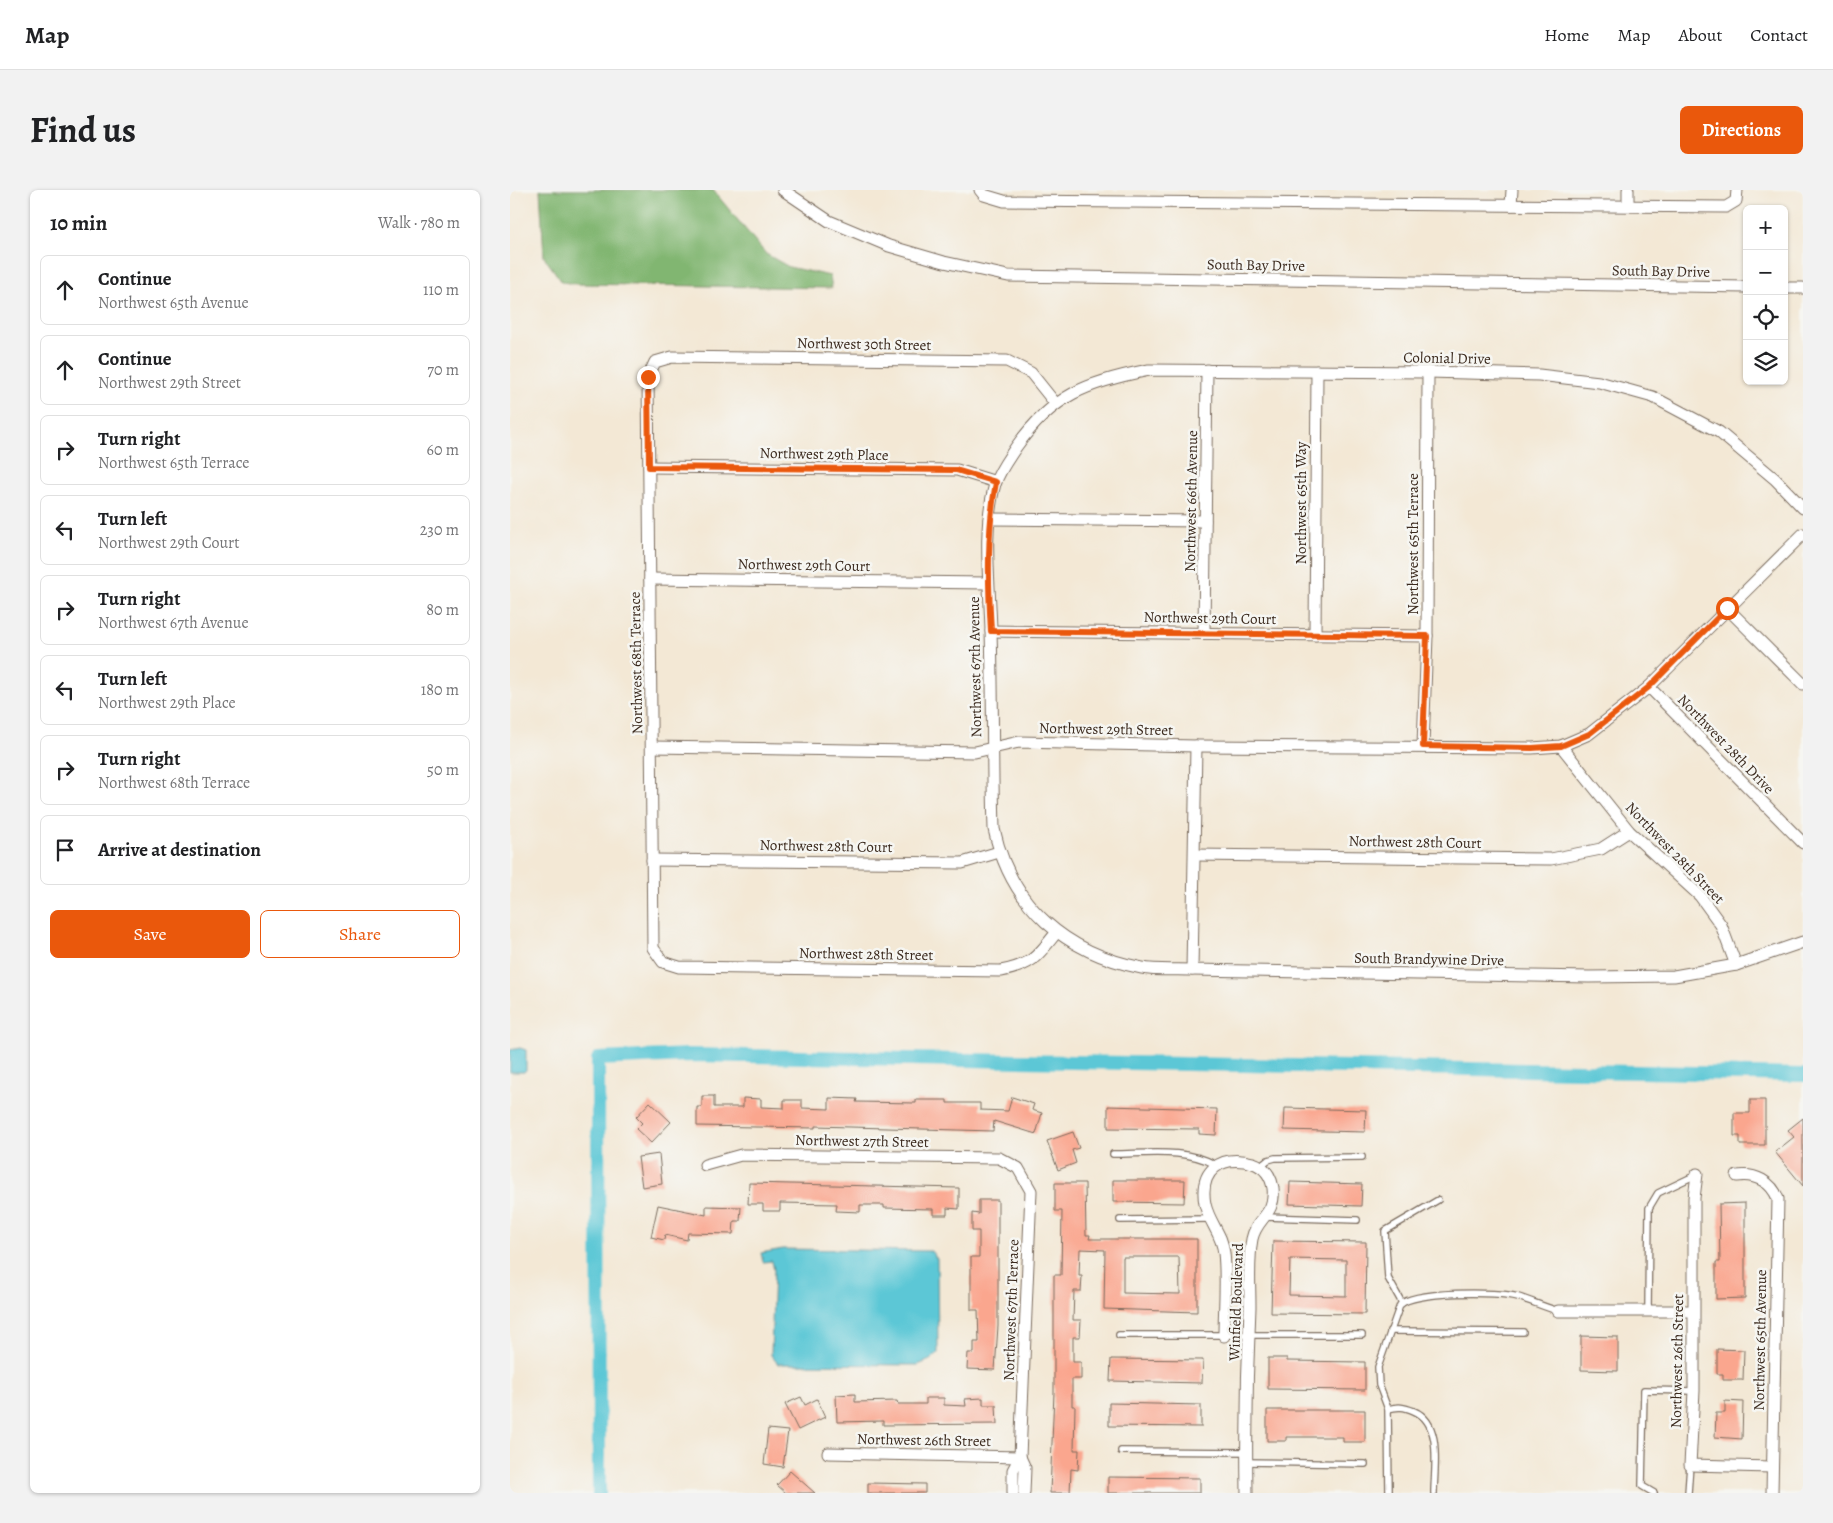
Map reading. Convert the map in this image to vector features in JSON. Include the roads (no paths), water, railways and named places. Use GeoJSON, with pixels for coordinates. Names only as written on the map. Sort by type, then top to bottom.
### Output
{"type":"FeatureCollection","features":[{"type":"Feature","properties":{"kind":"street","name":"South Bay Drive"},"geometry":{"type":"LineString","coordinates":[[783,190],[829,221],[889,246],[944,262],[1008,276],[1743,287]]}},
{"type":"Feature","properties":{"kind":"street"},"geometry":{"type":"LineString","coordinates":[[1512,190],[1512,205]]}},
{"type":"Feature","properties":{"kind":"street"},"geometry":{"type":"LineString","coordinates":[[1628,190],[1628,205]]}},
{"type":"Feature","properties":{"kind":"street"},"geometry":{"type":"LineString","coordinates":[[982,193],[1004,201],[1726,207],[1736,196]]}},
{"type":"Feature","properties":{"kind":"street"},"geometry":{"type":"LineString","coordinates":[[1788,288],[1803,288]]}},
{"type":"Feature","properties":{"kind":"street","name":"Northwest 30th Street"},"geometry":{"type":"LineString","coordinates":[[655,362],[672,357],[1007,361],[1032,373],[1055,402]]}},
{"type":"Feature","properties":{"kind":"street","name":"Northwest 68th Terrace"},"geometry":{"type":"LineString","coordinates":[[655,362],[648,377],[653,948],[663,962]]}},
{"type":"Feature","properties":{"kind":"street","name":"Colonial Drive"},"geometry":{"type":"LineString","coordinates":[[1055,402],[1106,378],[1149,370],[1428,372],[1539,375],[1599,382],[1654,397],[1719,432],[1775,479],[1803,508]]}},
{"type":"Feature","properties":{"kind":"street","name":"Northwest 66th Avenue"},"geometry":{"type":"LineString","coordinates":[[1204,633],[1207,370]]}},
{"type":"Feature","properties":{"kind":"street","name":"Northwest 65th Way"},"geometry":{"type":"LineString","coordinates":[[1315,635],[1317,371]]}},
{"type":"Feature","properties":{"kind":"street","name":"Northwest 65th Terrace"},"geometry":{"type":"LineString","coordinates":[[1423,746],[1427,636],[1428,372]]}},
{"type":"Feature","properties":{"kind":"street","name":"Northwest 67th Avenue"},"geometry":{"type":"LineString","coordinates":[[1055,402],[1027,431],[1010,456],[996,482],[989,519],[988,582],[991,631],[991,748],[994,829],[999,852],[1014,882],[1034,912],[1056,933]]}},
{"type":"Feature","properties":{"kind":"street","name":"Northwest 29th Place"},"geometry":{"type":"LineString","coordinates":[[649,467],[956,470],[996,482]]}},
{"type":"Feature","properties":{"kind":"street"},"geometry":{"type":"LineString","coordinates":[[989,519],[1205,521]]}},
{"type":"Feature","properties":{"kind":"street"},"geometry":{"type":"LineString","coordinates":[[1561,746],[1589,734],[1649,687],[1803,534]]}},
{"type":"Feature","properties":{"kind":"street","name":"Northwest 29th Court"},"geometry":{"type":"LineString","coordinates":[[650,578],[988,582]]}},
{"type":"Feature","properties":{"kind":"street"},"geometry":{"type":"LineString","coordinates":[[1727,608],[1803,684]]}},
{"type":"Feature","properties":{"kind":"street","name":"Northwest 29th Court"},"geometry":{"type":"LineString","coordinates":[[991,631],[1427,636]]}},
{"type":"Feature","properties":{"kind":"street","name":"Northwest 28th Drive"},"geometry":{"type":"LineString","coordinates":[[1649,687],[1803,844]]}},
{"type":"Feature","properties":{"kind":"street","name":"Northwest 29th Street"},"geometry":{"type":"LineString","coordinates":[[652,747],[975,752],[1019,742],[1196,746],[1532,748],[1561,746]]}},
{"type":"Feature","properties":{"kind":"street"},"geometry":{"type":"LineString","coordinates":[[1192,970],[1196,746]]}},
{"type":"Feature","properties":{"kind":"street","name":"Northwest 28th Street"},"geometry":{"type":"LineString","coordinates":[[1561,746],[1629,831],[1700,896],[1721,925],[1736,965]]}},
{"type":"Feature","properties":{"kind":"street","name":"Northwest 28th Court"},"geometry":{"type":"LineString","coordinates":[[1195,855],[1550,859],[1601,850],[1629,831]]}},
{"type":"Feature","properties":{"kind":"street","name":"Northwest 28th Court"},"geometry":{"type":"LineString","coordinates":[[652,860],[962,863],[999,852]]}},
{"type":"Feature","properties":{"kind":"street","name":"Northwest 28th Street"},"geometry":{"type":"LineString","coordinates":[[663,962],[679,967],[1001,971],[1021,967],[1038,956],[1056,933]]}},
{"type":"Feature","properties":{"kind":"street","name":"South Brandywine Drive"},"geometry":{"type":"LineString","coordinates":[[1056,933],[1099,956],[1144,968],[1598,977],[1674,976],[1736,965],[1802,945]]}},
{"type":"Feature","properties":{"kind":"street","name":"Northwest 27th Street"},"geometry":{"type":"LineString","coordinates":[[705,1165],[741,1155],[999,1158],[1018,1168]]}},
{"type":"Feature","properties":{"kind":"street"},"geometry":{"type":"LineString","coordinates":[[1216,1165],[1229,1161],[1241,1161],[1261,1166]]}},
{"type":"Feature","properties":{"kind":"street","name":"Winfield Boulevard"},"geometry":{"type":"LineString","coordinates":[[1216,1165],[1207,1177],[1204,1190],[1210,1219],[1221,1236],[1224,1253],[1224,1336]]}},
{"type":"Feature","properties":{"kind":"street","name":"Winfield Boulevard"},"geometry":{"type":"LineString","coordinates":[[1247,1493],[1248,1336],[1252,1238],[1266,1217],[1273,1202],[1273,1186],[1268,1174],[1261,1166]]}},
{"type":"Feature","properties":{"kind":"street","name":"Northwest 67th Terrace"},"geometry":{"type":"LineString","coordinates":[[1013,1493],[1014,1470],[1020,1457],[1031,1190],[1018,1168]]}},
{"type":"Feature","properties":{"kind":"street","name":"Northwest 26th Street"},"geometry":{"type":"LineString","coordinates":[[1690,1465],[1694,1391],[1694,1198],[1697,1174]]}},
{"type":"Feature","properties":{"kind":"street","name":"Northwest 65th Avenue"},"geometry":{"type":"LineString","coordinates":[[1737,1176],[1743,1175],[1764,1180],[1774,1188],[1778,1199],[1772,1493]]}},
{"type":"Feature","properties":{"kind":"street"},"geometry":{"type":"LineString","coordinates":[[1558,1311],[1693,1311]]}},
{"type":"Feature","properties":{"kind":"street","name":"Northwest 26th Street"},"geometry":{"type":"LineString","coordinates":[[828,1453],[1020,1457]]}},
{"type":"Feature","properties":{"kind":"street","name":"Northwest 67th Terrace"},"geometry":{"type":"LineString","coordinates":[[1020,1457],[1025,1468],[1024,1493]]}},
{"type":"Feature","properties":{"kind":"street"},"geometry":{"type":"LineString","coordinates":[[1690,1465],[1772,1467]]}},
{"type":"Feature","properties":{"kind":"lane"},"geometry":{"type":"LineString","coordinates":[[1114,1154],[1190,1155],[1203,1158],[1216,1165]]}},
{"type":"Feature","properties":{"kind":"lane"},"geometry":{"type":"LineString","coordinates":[[1261,1166],[1268,1160],[1275,1158],[1362,1156]]}},
{"type":"Feature","properties":{"kind":"lane"},"geometry":{"type":"LineString","coordinates":[[1648,1311],[1649,1208],[1652,1200],[1658,1193],[1697,1174]]}},
{"type":"Feature","properties":{"kind":"lane"},"geometry":{"type":"LineString","coordinates":[[1402,1302],[1388,1278],[1385,1231],[1438,1200]]}},
{"type":"Feature","properties":{"kind":"lane"},"geometry":{"type":"LineString","coordinates":[[1266,1217],[1357,1220]]}},
{"type":"Feature","properties":{"kind":"lane"},"geometry":{"type":"LineString","coordinates":[[1120,1220],[1210,1219]]}},
{"type":"Feature","properties":{"kind":"lane"},"geometry":{"type":"LineString","coordinates":[[1402,1302],[1428,1295],[1496,1294],[1517,1297],[1537,1306],[1558,1311]]}},
{"type":"Feature","properties":{"kind":"lane"},"geometry":{"type":"LineString","coordinates":[[1390,1493],[1388,1409],[1377,1376],[1378,1367],[1402,1302]]}},
{"type":"Feature","properties":{"kind":"lane"},"geometry":{"type":"LineString","coordinates":[[1390,1332],[1523,1332]]}},
{"type":"Feature","properties":{"kind":"lane"},"geometry":{"type":"LineString","coordinates":[[1119,1335],[1362,1335]]}},
{"type":"Feature","properties":{"kind":"lane"},"geometry":{"type":"LineString","coordinates":[[1654,1493],[1642,1486],[1644,1390],[1694,1391]]}},
{"type":"Feature","properties":{"kind":"lane"},"geometry":{"type":"LineString","coordinates":[[1388,1409],[1400,1405],[1418,1412],[1430,1424],[1434,1438],[1434,1493]]}},
{"type":"Feature","properties":{"kind":"lane"},"geometry":{"type":"LineString","coordinates":[[1121,1451],[1365,1464]]}},
{"type":"Feature","properties":{"kind":"lane"},"geometry":{"type":"LineString","coordinates":[[1688,1493],[1690,1465]]}},
{"type":"Feature","properties":{"kind":"water"},"geometry":{"type":"Polygon","coordinates":[[[520,1048],[526,1050],[526,1070],[524,1072],[510,1072],[510,1050],[520,1048]]]}},
{"type":"Feature","properties":{"kind":"water"},"geometry":{"type":"Polygon","coordinates":[[[783,1249],[931,1251],[937,1259],[938,1353],[930,1360],[918,1365],[778,1364],[771,1355],[774,1270],[772,1261],[763,1262],[761,1253],[783,1249]]]}},
{"type":"Feature","properties":{"kind":"waterway"},"geometry":{"type":"LineString","coordinates":[[599,1493],[598,1059],[688,1055],[1803,1075]]}}]}
